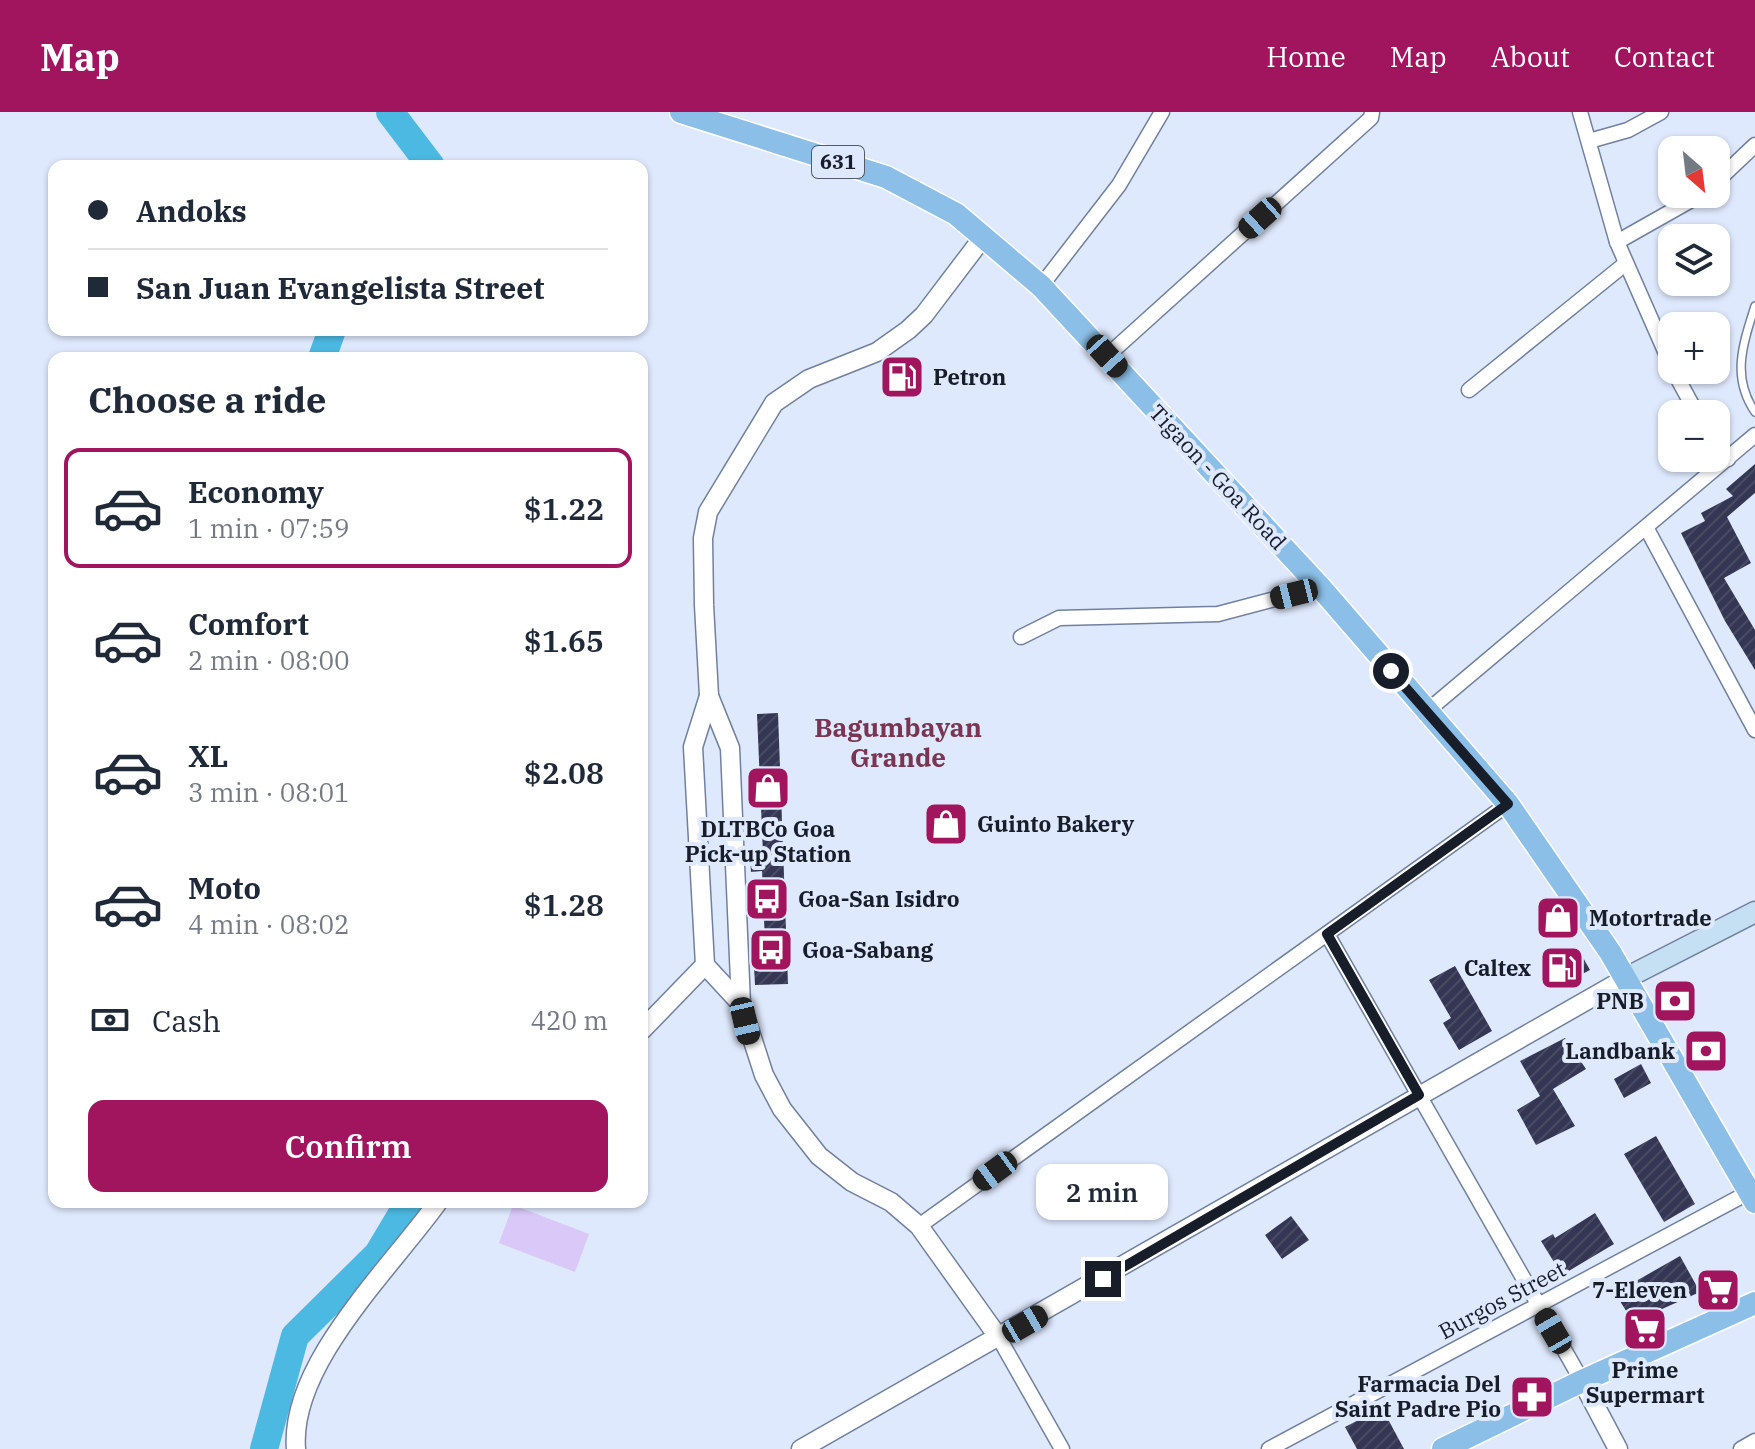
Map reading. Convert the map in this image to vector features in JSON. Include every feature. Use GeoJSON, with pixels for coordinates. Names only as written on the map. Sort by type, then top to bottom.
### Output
{"type":"FeatureCollection","features":[{"type":"Feature","properties":{"kind":"main road","name":"Tigaon - Goa Road"},"geometry":{"type":"LineString","coordinates":[[681,112],[886,177],[943,206],[984,236],[1041,286],[1320,587],[1508,804],[1626,978],[1753,1194]]}},
{"type":"Feature","properties":{"kind":"main road"},"geometry":{"type":"LineString","coordinates":[[1626,978],[1755,912]]}},
{"type":"Feature","properties":{"kind":"main road"},"geometry":{"type":"LineString","coordinates":[[1443,1449],[1582,1381],[1755,1303]]}},
{"type":"Feature","properties":{"kind":"street"},"geometry":{"type":"LineString","coordinates":[[1041,286],[1119,185],[1162,112]]}},
{"type":"Feature","properties":{"kind":"street"},"geometry":{"type":"LineString","coordinates":[[1107,356],[1371,118],[1372,112]]}},
{"type":"Feature","properties":{"kind":"street"},"geometry":{"type":"LineString","coordinates":[[1580,112],[1617,242],[1658,336]]}},
{"type":"Feature","properties":{"kind":"street"},"geometry":{"type":"LineString","coordinates":[[1589,141],[1628,130],[1661,112]]}},
{"type":"Feature","properties":{"kind":"street"},"geometry":{"type":"LineString","coordinates":[[1730,169],[1755,145]]}},
{"type":"Feature","properties":{"kind":"street"},"geometry":{"type":"LineString","coordinates":[[1617,242],[1677,208]]}},
{"type":"Feature","properties":{"kind":"street"},"geometry":{"type":"LineString","coordinates":[[741,1004],[705,965],[693,747],[709,696],[703,538],[708,512],[765,415],[786,392],[877,352],[908,330],[924,315],[984,236]]}},
{"type":"Feature","properties":{"kind":"street"},"geometry":{"type":"LineString","coordinates":[[1469,390],[1625,264]]}},
{"type":"Feature","properties":{"kind":"street"},"geometry":{"type":"LineString","coordinates":[[1730,457],[1755,435]]}},
{"type":"Feature","properties":{"kind":"street"},"geometry":{"type":"LineString","coordinates":[[1426,712],[1713,472]]}},
{"type":"Feature","properties":{"kind":"street"},"geometry":{"type":"LineString","coordinates":[[1647,529],[1755,730]]}},
{"type":"Feature","properties":{"kind":"street"},"geometry":{"type":"LineString","coordinates":[[1021,637],[1059,618],[1218,614],[1320,587]]}},
{"type":"Feature","properties":{"kind":"street"},"geometry":{"type":"LineString","coordinates":[[709,696],[730,748],[741,1004],[764,1075],[803,1138],[834,1170],[891,1202],[919,1226],[999,1338],[1062,1449]]}},
{"type":"Feature","properties":{"kind":"street"},"geometry":{"type":"LineString","coordinates":[[919,1226],[1508,804]]}},
{"type":"Feature","properties":{"kind":"street"},"geometry":{"type":"LineString","coordinates":[[1327,934],[1618,1449]]}},
{"type":"Feature","properties":{"kind":"street"},"geometry":{"type":"LineString","coordinates":[[648,1024],[705,965]]}},
{"type":"Feature","properties":{"kind":"street"},"geometry":{"type":"LineString","coordinates":[[801,1449],[1626,978]]}},
{"type":"Feature","properties":{"kind":"street","name":"Burgos Street"},"geometry":{"type":"LineString","coordinates":[[1269,1449],[1753,1194]]}},
{"type":"Feature","properties":{"kind":"street"},"geometry":{"type":"LineString","coordinates":[[296,1449],[296,1418],[301,1397],[316,1365],[434,1208]]}},
{"type":"Feature","properties":{"kind":"street"},"geometry":{"type":"LineString","coordinates":[[1741,1449],[1755,1441]]}},
{"type":"Feature","properties":{"kind":"lane"},"geometry":{"type":"LineString","coordinates":[[1755,306],[1741,349],[1740,384],[1755,412]]}},
{"type":"Feature","properties":{"kind":"shaded area"},"geometry":{"type":"Polygon","coordinates":[[[512,1208],[521,1208],[589,1234],[575,1272],[499,1243],[512,1208]]]}},
{"type":"Feature","properties":{"kind":"building"},"geometry":{"type":"Polygon","coordinates":[[[1755,464],[1755,493],[1727,517],[1751,563],[1724,578],[1755,630],[1755,670],[1725,621],[1681,533],[1705,521],[1701,513],[1733,496],[1726,489],[1755,464]]]}},
{"type":"Feature","properties":{"kind":"building"},"geometry":{"type":"Polygon","coordinates":[[[778,713],[788,984],[755,985],[754,966],[766,966],[762,871],[751,872],[750,855],[763,854],[757,714],[778,713]]]}},
{"type":"Feature","properties":{"kind":"building"},"geometry":{"type":"Polygon","coordinates":[[[1581,954],[1590,970],[1563,984],[1555,969],[1581,954]]]}},
{"type":"Feature","properties":{"kind":"building"},"geometry":{"type":"Polygon","coordinates":[[[1455,966],[1492,1031],[1459,1050],[1443,1023],[1451,1018],[1429,980],[1455,966]]]}},
{"type":"Feature","properties":{"kind":"building"},"geometry":{"type":"Polygon","coordinates":[[[1565,1038],[1586,1069],[1553,1089],[1575,1126],[1536,1145],[1517,1110],[1540,1096],[1520,1061],[1565,1038]]]}},
{"type":"Feature","properties":{"kind":"building"},"geometry":{"type":"Polygon","coordinates":[[[1641,1064],[1651,1083],[1624,1098],[1614,1079],[1641,1064]]]}},
{"type":"Feature","properties":{"kind":"building"},"geometry":{"type":"Polygon","coordinates":[[[1656,1136],[1695,1204],[1664,1222],[1624,1154],[1656,1136]]]}},
{"type":"Feature","properties":{"kind":"building"},"geometry":{"type":"Polygon","coordinates":[[[1595,1213],[1614,1244],[1562,1275],[1541,1241],[1553,1234],[1555,1238],[1595,1213]]]}},
{"type":"Feature","properties":{"kind":"building"},"geometry":{"type":"Polygon","coordinates":[[[1291,1216],[1309,1240],[1282,1259],[1265,1235],[1291,1216]]]}},
{"type":"Feature","properties":{"kind":"building"},"geometry":{"type":"Polygon","coordinates":[[[1680,1256],[1700,1292],[1633,1322],[1615,1293],[1680,1256]]]}},
{"type":"Feature","properties":{"kind":"building"},"geometry":{"type":"Polygon","coordinates":[[[1382,1408],[1404,1449],[1357,1449],[1345,1427],[1382,1408]]]}},
{"type":"Feature","properties":{"kind":"waterway"},"geometry":{"type":"LineString","coordinates":[[390,112],[426,160]]}},
{"type":"Feature","properties":{"kind":"waterway"},"geometry":{"type":"LineString","coordinates":[[324,352],[330,336]]}},
{"type":"Feature","properties":{"kind":"waterway"},"geometry":{"type":"LineString","coordinates":[[264,1449],[295,1336],[378,1254],[405,1208]]}},
{"type":"Feature","properties":{"kind":"place","name":"Petron"},"geometry":{"type":"Point","coordinates":[902,377]}},
{"type":"Feature","properties":{"kind":"place","name":"DLTBCo Goa Pick-up Station"},"geometry":{"type":"Point","coordinates":[768,788]}},
{"type":"Feature","properties":{"kind":"place","name":"Guinto Bakery"},"geometry":{"type":"Point","coordinates":[946,824]}},
{"type":"Feature","properties":{"kind":"place","name":"Goa-San Isidro"},"geometry":{"type":"Point","coordinates":[767,899]}},
{"type":"Feature","properties":{"kind":"place","name":"Motortrade"},"geometry":{"type":"Point","coordinates":[1558,918]}},
{"type":"Feature","properties":{"kind":"place","name":"Goa-Sabang"},"geometry":{"type":"Point","coordinates":[771,950]}},
{"type":"Feature","properties":{"kind":"place","name":"Caltex"},"geometry":{"type":"Point","coordinates":[1562,968]}},
{"type":"Feature","properties":{"kind":"place","name":"PNB"},"geometry":{"type":"Point","coordinates":[1675,1001]}},
{"type":"Feature","properties":{"kind":"place","name":"Landbank"},"geometry":{"type":"Point","coordinates":[1706,1051]}},
{"type":"Feature","properties":{"kind":"place","name":"7-Eleven"},"geometry":{"type":"Point","coordinates":[1718,1290]}},
{"type":"Feature","properties":{"kind":"place","name":"Prime Supermart"},"geometry":{"type":"Point","coordinates":[1645,1329]}},
{"type":"Feature","properties":{"kind":"place","name":"Farmacia Del Saint Padre Pio"},"geometry":{"type":"Point","coordinates":[1532,1397]}},
{"type":"Feature","properties":{"kind":"district","name":"Bagumbayan Grande"},"geometry":{"type":"Point","coordinates":[898,743]}},
{"type":"Feature","properties":{"kind":"route"},"geometry":{"type":"LineString","coordinates":[[1103,1279],[1419,1095],[1327,934],[1508,804],[1391,671]]}}]}
